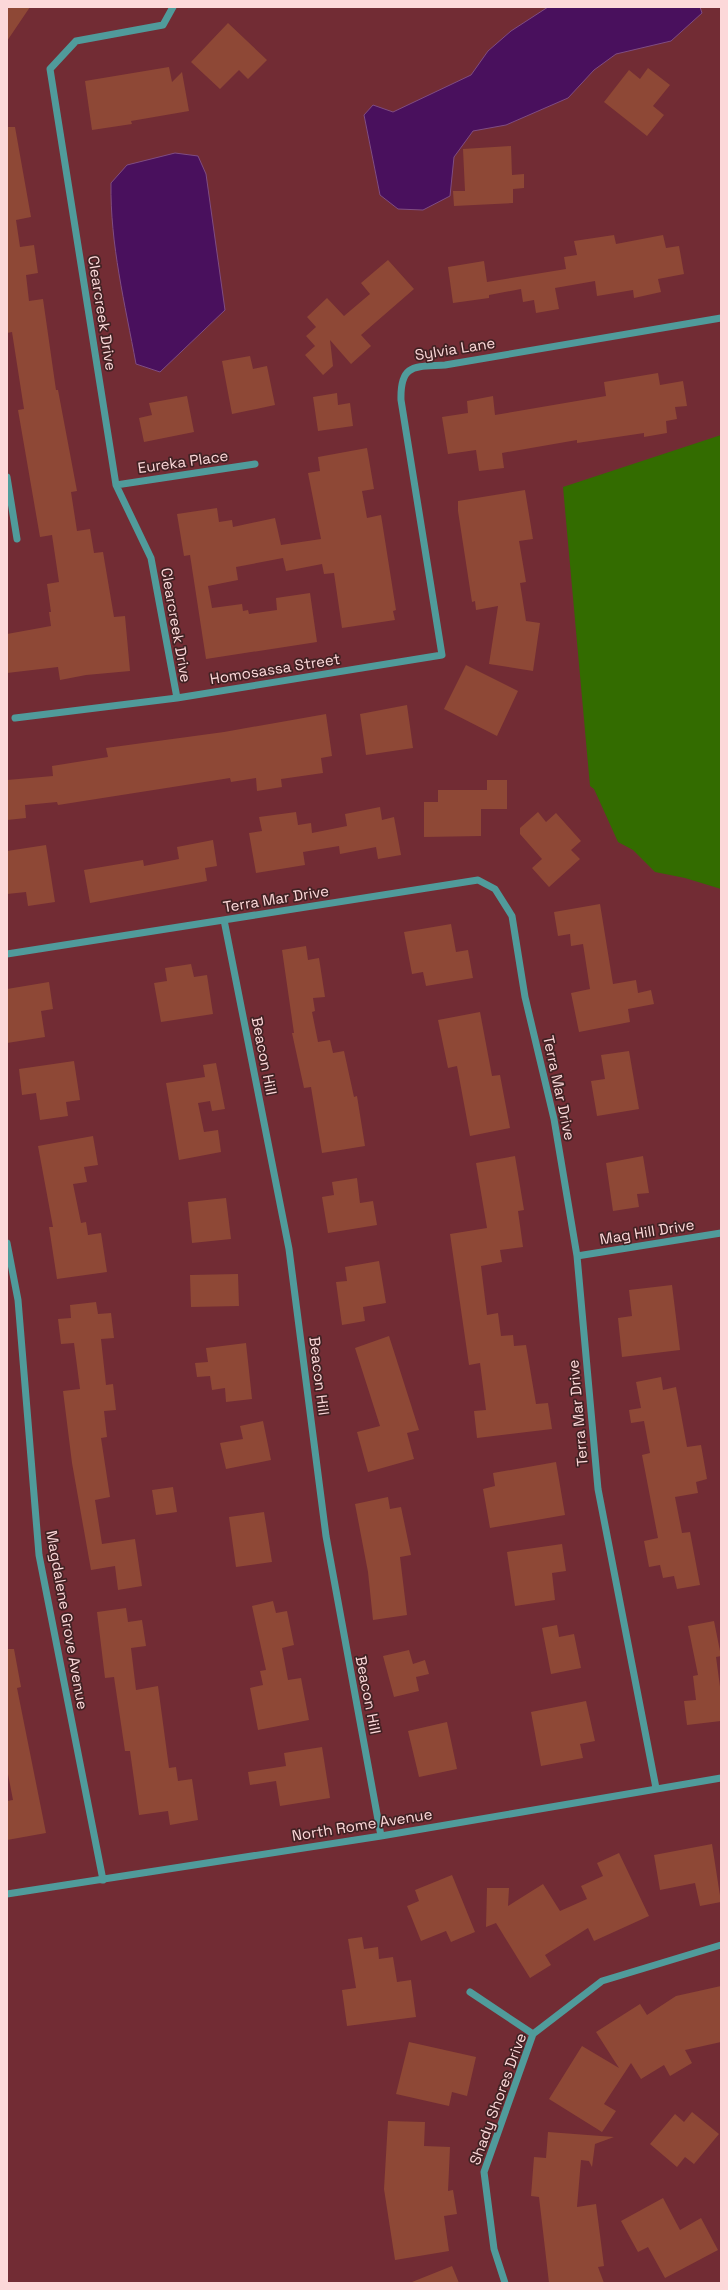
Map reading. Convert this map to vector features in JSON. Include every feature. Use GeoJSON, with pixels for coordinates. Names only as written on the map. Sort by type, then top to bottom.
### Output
{"type":"FeatureCollection","features":[{"type":"Feature","properties":{"kind":"street","name":"Clearcreek Drive"},"geometry":{"type":"LineString","coordinates":[[173,7],[163,25],[76,41],[50,69],[116,485],[151,558],[177,698]]}},
{"type":"Feature","properties":{"kind":"street","name":"Sylvia Lane"},"geometry":{"type":"LineString","coordinates":[[442,655],[401,400],[401,383],[403,375],[416,366],[445,365],[721,318]]}},
{"type":"Feature","properties":{"kind":"street","name":"Eureka Place"},"geometry":{"type":"LineString","coordinates":[[116,485],[255,464]]}},
{"type":"Feature","properties":{"kind":"street"},"geometry":{"type":"LineString","coordinates":[[7,477],[18,539]]}},
{"type":"Feature","properties":{"kind":"street","name":"Homosassa Street"},"geometry":{"type":"LineString","coordinates":[[16,718],[177,698],[442,655]]}},
{"type":"Feature","properties":{"kind":"street","name":"Terra Mar Drive"},"geometry":{"type":"LineString","coordinates":[[7,954],[478,880],[495,888],[512,916],[525,997],[554,1119],[577,1256],[598,1489],[656,1788]]}},
{"type":"Feature","properties":{"kind":"street","name":"Beacon Hill"},"geometry":{"type":"LineString","coordinates":[[224,920],[290,1249],[326,1536],[381,1836]]}},
{"type":"Feature","properties":{"kind":"street","name":"Mag Hill Drive"},"geometry":{"type":"LineString","coordinates":[[577,1256],[721,1233]]}},
{"type":"Feature","properties":{"kind":"street","name":"Magdalene Grove Avenue"},"geometry":{"type":"LineString","coordinates":[[7,1244],[18,1300],[39,1556],[103,1880]]}},
{"type":"Feature","properties":{"kind":"street","name":"North Rome Avenue"},"geometry":{"type":"LineString","coordinates":[[7,1894],[381,1836],[721,1778]]}},
{"type":"Feature","properties":{"kind":"street","name":"Shady Shores Drive"},"geometry":{"type":"LineString","coordinates":[[505,2283],[494,2250],[484,2172],[533,2034],[602,1981],[721,1945]]}},
{"type":"Feature","properties":{"kind":"street"},"geometry":{"type":"LineString","coordinates":[[470,1992],[533,2034]]}},
{"type":"Feature","properties":{"kind":"green space"},"geometry":{"type":"Polygon","coordinates":[[[721,435],[721,889],[685,878],[655,872],[633,850],[618,842],[594,789],[590,786],[563,487],[721,435]]]}},
{"type":"Feature","properties":{"kind":"shaded area"},"geometry":{"type":"Polygon","coordinates":[[[548,7],[700,7],[702,13],[671,41],[616,54],[594,70],[568,98],[506,125],[473,131],[454,157],[450,196],[423,210],[398,209],[380,195],[364,115],[373,105],[393,112],[471,75],[488,51],[511,31],[548,7]]]}},
{"type":"Feature","properties":{"kind":"shaded area"},"geometry":{"type":"Polygon","coordinates":[[[175,153],[198,156],[206,174],[225,310],[160,372],[136,364],[116,251],[111,206],[111,183],[127,165],[175,153]]]}},
{"type":"Feature","properties":{"kind":"building"},"geometry":{"type":"Polygon","coordinates":[[[7,7],[30,7],[7,41],[7,7]]]}},
{"type":"Feature","properties":{"kind":"building"},"geometry":{"type":"Polygon","coordinates":[[[228,23],[267,60],[248,79],[239,70],[220,89],[191,62],[228,23]]]}},
{"type":"Feature","properties":{"kind":"building"},"geometry":{"type":"Polygon","coordinates":[[[169,67],[172,82],[182,72],[189,111],[131,121],[132,124],[92,130],[85,81],[169,67]]]}},
{"type":"Feature","properties":{"kind":"building"},"geometry":{"type":"Polygon","coordinates":[[[648,68],[670,85],[653,106],[664,115],[647,136],[604,102],[629,70],[640,79],[648,68]]]}},
{"type":"Feature","properties":{"kind":"building"},"geometry":{"type":"Polygon","coordinates":[[[7,127],[15,127],[31,217],[16,220],[20,247],[34,245],[38,273],[26,275],[29,301],[43,299],[56,390],[58,390],[77,491],[71,492],[77,531],[90,529],[94,553],[103,552],[114,617],[125,616],[130,671],[86,675],[60,680],[58,667],[7,673],[7,634],[51,626],[49,612],[51,612],[47,584],[59,582],[52,535],[40,537],[18,410],[24,409],[12,332],[7,333],[7,127]]]}},
{"type":"Feature","properties":{"kind":"building"},"geometry":{"type":"Polygon","coordinates":[[[511,146],[512,175],[524,174],[524,188],[513,189],[513,203],[454,206],[453,191],[465,191],[463,149],[511,146]]]}},
{"type":"Feature","properties":{"kind":"building"},"geometry":{"type":"Polygon","coordinates":[[[614,235],[616,244],[663,235],[666,248],[679,246],[684,274],[658,279],[661,292],[634,298],[633,290],[597,296],[595,281],[555,288],[559,309],[536,313],[534,300],[523,302],[521,289],[489,295],[489,298],[453,303],[448,267],[484,261],[487,282],[566,269],[564,257],[577,255],[574,241],[614,235]]]}},
{"type":"Feature","properties":{"kind":"building"},"geometry":{"type":"Polygon","coordinates":[[[388,260],[414,289],[361,335],[371,346],[351,364],[330,340],[333,366],[323,375],[305,355],[315,346],[306,336],[316,327],[307,317],[327,298],[344,316],[370,294],[361,283],[388,260]]]}},
{"type":"Feature","properties":{"kind":"building"},"geometry":{"type":"Polygon","coordinates":[[[250,356],[253,369],[267,366],[275,405],[232,414],[222,361],[250,356]]]}},
{"type":"Feature","properties":{"kind":"building"},"geometry":{"type":"Polygon","coordinates":[[[658,373],[660,385],[683,381],[687,406],[675,407],[677,419],[666,421],[667,433],[644,437],[644,433],[577,443],[577,440],[502,453],[504,468],[479,471],[476,450],[448,454],[442,417],[468,413],[467,401],[493,396],[495,415],[606,396],[604,382],[658,373]]]}},
{"type":"Feature","properties":{"kind":"building"},"geometry":{"type":"Polygon","coordinates":[[[337,393],[338,405],[350,403],[353,426],[318,431],[313,397],[337,393]]]}},
{"type":"Feature","properties":{"kind":"building"},"geometry":{"type":"Polygon","coordinates":[[[187,396],[194,432],[144,442],[139,418],[152,415],[149,403],[187,396]]]}},
{"type":"Feature","properties":{"kind":"building"},"geometry":{"type":"Polygon","coordinates":[[[367,448],[374,489],[362,491],[367,518],[381,515],[396,610],[393,611],[395,620],[342,628],[334,573],[324,574],[322,564],[286,571],[283,558],[236,567],[238,580],[208,586],[212,608],[242,604],[243,611],[248,610],[249,614],[277,610],[276,598],[310,593],[317,642],[206,659],[190,555],[184,556],[177,514],[217,508],[219,522],[232,520],[233,527],[275,518],[281,545],[321,539],[308,473],[320,471],[318,457],[367,448]]]}},
{"type":"Feature","properties":{"kind":"building"},"geometry":{"type":"Polygon","coordinates":[[[525,490],[533,539],[519,541],[526,582],[520,583],[526,621],[540,623],[533,671],[489,664],[498,606],[476,610],[475,601],[472,602],[458,511],[458,501],[525,490]]]}},
{"type":"Feature","properties":{"kind":"building"},"geometry":{"type":"Polygon","coordinates":[[[466,665],[518,691],[497,736],[444,709],[466,665]]]}},
{"type":"Feature","properties":{"kind":"building"},"geometry":{"type":"Polygon","coordinates":[[[407,705],[413,748],[366,755],[360,714],[407,705]]]}},
{"type":"Feature","properties":{"kind":"building"},"geometry":{"type":"Polygon","coordinates":[[[326,714],[332,756],[321,758],[323,773],[281,779],[282,787],[257,791],[256,778],[231,782],[230,778],[58,805],[57,802],[25,805],[26,818],[7,820],[7,780],[53,776],[52,766],[108,757],[106,748],[224,732],[326,714]]]}},
{"type":"Feature","properties":{"kind":"building"},"geometry":{"type":"Polygon","coordinates":[[[487,780],[507,780],[507,809],[481,809],[481,836],[424,837],[424,802],[438,802],[438,790],[487,790],[487,780]]]}},
{"type":"Feature","properties":{"kind":"building"},"geometry":{"type":"Polygon","coordinates":[[[380,807],[382,820],[394,817],[401,855],[378,859],[376,847],[340,854],[339,846],[303,852],[305,865],[256,873],[249,833],[262,831],[259,817],[296,812],[298,825],[311,823],[312,833],[347,826],[345,814],[380,807]]]}},
{"type":"Feature","properties":{"kind":"building"},"geometry":{"type":"Polygon","coordinates":[[[538,812],[546,822],[556,813],[581,841],[571,850],[580,859],[549,887],[532,868],[542,859],[520,834],[520,828],[538,812]]]}},
{"type":"Feature","properties":{"kind":"building"},"geometry":{"type":"Polygon","coordinates":[[[213,840],[217,866],[205,868],[207,881],[90,903],[84,870],[143,860],[144,866],[179,859],[177,847],[213,840]]]}},
{"type":"Feature","properties":{"kind":"building"},"geometry":{"type":"Polygon","coordinates":[[[46,845],[55,902],[28,906],[26,892],[7,894],[7,851],[46,845]]]}},
{"type":"Feature","properties":{"kind":"building"},"geometry":{"type":"Polygon","coordinates":[[[600,904],[613,984],[636,980],[638,993],[651,990],[654,1004],[628,1009],[630,1022],[579,1032],[571,993],[590,989],[583,944],[571,946],[570,934],[558,936],[554,912],[600,904]]]}},
{"type":"Feature","properties":{"kind":"building"},"geometry":{"type":"Polygon","coordinates":[[[451,924],[456,952],[468,950],[473,978],[426,986],[423,972],[412,974],[404,932],[451,924]]]}},
{"type":"Feature","properties":{"kind":"building"},"geometry":{"type":"Polygon","coordinates":[[[306,946],[308,960],[319,958],[325,997],[313,998],[315,1011],[312,1012],[318,1042],[330,1040],[333,1053],[344,1051],[354,1097],[357,1096],[365,1146],[322,1153],[311,1087],[304,1088],[292,1033],[294,1033],[282,950],[306,946]]]}},
{"type":"Feature","properties":{"kind":"building"},"geometry":{"type":"Polygon","coordinates":[[[191,964],[194,977],[207,975],[213,1014],[161,1022],[154,983],[167,981],[165,968],[191,964]]]}},
{"type":"Feature","properties":{"kind":"building"},"geometry":{"type":"Polygon","coordinates":[[[49,982],[53,1009],[41,1011],[45,1037],[7,1043],[7,989],[49,982]]]}},
{"type":"Feature","properties":{"kind":"building"},"geometry":{"type":"Polygon","coordinates":[[[480,1012],[492,1076],[500,1075],[510,1128],[470,1136],[457,1066],[448,1068],[438,1020],[480,1012]]]}},
{"type":"Feature","properties":{"kind":"building"},"geometry":{"type":"Polygon","coordinates":[[[629,1051],[639,1109],[597,1116],[591,1081],[605,1079],[601,1055],[629,1051]]]}},
{"type":"Feature","properties":{"kind":"building"},"geometry":{"type":"Polygon","coordinates":[[[74,1061],[80,1100],[66,1102],[68,1116],[40,1120],[36,1093],[22,1095],[19,1069],[74,1061]]]}},
{"type":"Feature","properties":{"kind":"building"},"geometry":{"type":"Polygon","coordinates":[[[216,1063],[225,1109],[212,1111],[210,1101],[198,1103],[204,1132],[218,1130],[221,1152],[179,1160],[166,1083],[205,1077],[203,1065],[216,1063]]]}},
{"type":"Feature","properties":{"kind":"building"},"geometry":{"type":"Polygon","coordinates":[[[93,1136],[98,1165],[84,1167],[87,1182],[73,1184],[81,1223],[86,1222],[88,1235],[101,1233],[107,1272],[57,1279],[49,1227],[53,1227],[38,1146],[93,1136]]]}},
{"type":"Feature","properties":{"kind":"building"},"geometry":{"type":"Polygon","coordinates":[[[515,1156],[524,1210],[518,1211],[523,1247],[500,1250],[502,1262],[481,1266],[487,1315],[498,1313],[501,1336],[513,1335],[514,1346],[526,1345],[536,1404],[548,1403],[552,1429],[477,1438],[474,1411],[486,1410],[480,1363],[469,1365],[450,1234],[487,1228],[476,1163],[515,1156]]]}},
{"type":"Feature","properties":{"kind":"building"},"geometry":{"type":"Polygon","coordinates":[[[643,1156],[649,1193],[637,1194],[639,1207],[613,1211],[606,1163],[643,1156]]]}},
{"type":"Feature","properties":{"kind":"building"},"geometry":{"type":"Polygon","coordinates":[[[357,1178],[360,1203],[373,1201],[377,1225],[328,1233],[322,1197],[334,1195],[332,1182],[357,1178]]]}},
{"type":"Feature","properties":{"kind":"building"},"geometry":{"type":"Polygon","coordinates":[[[226,1198],[231,1239],[192,1243],[188,1202],[226,1198]]]}},
{"type":"Feature","properties":{"kind":"building"},"geometry":{"type":"Polygon","coordinates":[[[379,1261],[386,1303],[363,1307],[365,1321],[342,1325],[336,1282],[347,1281],[345,1267],[379,1261]]]}},
{"type":"Feature","properties":{"kind":"building"},"geometry":{"type":"Polygon","coordinates":[[[238,1274],[239,1306],[191,1307],[190,1275],[238,1274]]]}},
{"type":"Feature","properties":{"kind":"building"},"geometry":{"type":"Polygon","coordinates":[[[672,1285],[680,1350],[622,1357],[618,1318],[632,1316],[629,1290],[672,1285]]]}},
{"type":"Feature","properties":{"kind":"building"},"geometry":{"type":"Polygon","coordinates":[[[96,1302],[98,1314],[111,1313],[114,1338],[101,1339],[106,1385],[113,1384],[116,1410],[104,1411],[107,1437],[101,1438],[110,1497],[95,1500],[102,1544],[135,1539],[142,1586],[118,1590],[115,1566],[91,1570],[72,1463],[63,1391],[80,1389],[74,1343],[61,1344],[58,1319],[71,1318],[70,1305],[96,1302]]]}},
{"type":"Feature","properties":{"kind":"building"},"geometry":{"type":"Polygon","coordinates":[[[389,1336],[419,1430],[407,1433],[414,1459],[368,1472],[357,1432],[380,1426],[355,1348],[389,1336]]]}},
{"type":"Feature","properties":{"kind":"building"},"geometry":{"type":"Polygon","coordinates":[[[246,1343],[252,1399],[226,1402],[225,1388],[212,1390],[210,1376],[197,1377],[195,1363],[208,1362],[206,1348],[246,1343]]]}},
{"type":"Feature","properties":{"kind":"building"},"geometry":{"type":"Polygon","coordinates":[[[661,1377],[663,1390],[676,1387],[687,1447],[701,1445],[707,1479],[696,1482],[698,1493],[675,1497],[682,1533],[690,1532],[700,1585],[677,1589],[674,1576],[663,1578],[660,1565],[649,1567],[644,1541],[658,1538],[642,1455],[650,1453],[644,1421],[631,1423],[629,1410],[641,1408],[636,1382],[661,1377]]]}},
{"type":"Feature","properties":{"kind":"building"},"geometry":{"type":"Polygon","coordinates":[[[263,1421],[271,1460],[226,1469],[220,1443],[243,1439],[240,1426],[263,1421]]]}},
{"type":"Feature","properties":{"kind":"building"},"geometry":{"type":"Polygon","coordinates":[[[556,1462],[565,1515],[490,1528],[483,1489],[495,1486],[493,1473],[556,1462]]]}},
{"type":"Feature","properties":{"kind":"building"},"geometry":{"type":"Polygon","coordinates":[[[173,1487],[177,1512],[156,1515],[152,1490],[173,1487]]]}},
{"type":"Feature","properties":{"kind":"building"},"geometry":{"type":"Polygon","coordinates":[[[388,1497],[390,1509],[401,1507],[411,1555],[400,1557],[407,1615],[373,1620],[368,1572],[355,1504],[388,1497]]]}},
{"type":"Feature","properties":{"kind":"building"},"geometry":{"type":"Polygon","coordinates":[[[264,1512],[272,1562],[236,1567],[229,1517],[264,1512]]]}},
{"type":"Feature","properties":{"kind":"building"},"geometry":{"type":"Polygon","coordinates":[[[562,1544],[566,1571],[552,1573],[555,1600],[515,1606],[507,1552],[562,1544]]]}},
{"type":"Feature","properties":{"kind":"building"},"geometry":{"type":"Polygon","coordinates":[[[273,1601],[276,1613],[287,1611],[294,1645],[282,1648],[288,1680],[301,1678],[309,1720],[258,1730],[250,1688],[263,1685],[260,1671],[266,1670],[252,1606],[273,1601]]]}},
{"type":"Feature","properties":{"kind":"building"},"geometry":{"type":"Polygon","coordinates":[[[126,1608],[128,1622],[142,1620],[146,1646],[131,1648],[136,1690],[158,1686],[169,1768],[176,1767],[178,1781],[192,1779],[198,1820],[170,1825],[168,1811],[139,1815],[130,1751],[125,1751],[114,1677],[105,1678],[97,1612],[126,1608]]]}},
{"type":"Feature","properties":{"kind":"building"},"geometry":{"type":"Polygon","coordinates":[[[714,1621],[721,1656],[716,1657],[721,1694],[721,1721],[687,1725],[684,1701],[696,1700],[693,1676],[698,1675],[688,1626],[714,1621]]]}},
{"type":"Feature","properties":{"kind":"building"},"geometry":{"type":"Polygon","coordinates":[[[557,1625],[559,1637],[574,1634],[581,1668],[551,1674],[542,1628],[557,1625]]]}},
{"type":"Feature","properties":{"kind":"building"},"geometry":{"type":"Polygon","coordinates":[[[7,1649],[14,1649],[21,1687],[17,1688],[46,1833],[7,1840],[7,1801],[13,1800],[7,1769],[7,1649]]]}},
{"type":"Feature","properties":{"kind":"building"},"geometry":{"type":"Polygon","coordinates":[[[409,1650],[413,1664],[425,1660],[429,1674],[416,1677],[419,1691],[394,1697],[383,1656],[409,1650]]]}},
{"type":"Feature","properties":{"kind":"building"},"geometry":{"type":"Polygon","coordinates":[[[586,1701],[595,1741],[580,1744],[583,1758],[541,1766],[531,1712],[586,1701]]]}},
{"type":"Feature","properties":{"kind":"building"},"geometry":{"type":"Polygon","coordinates":[[[447,1722],[457,1769],[419,1777],[408,1731],[447,1722]]]}},
{"type":"Feature","properties":{"kind":"building"},"geometry":{"type":"Polygon","coordinates":[[[322,1747],[330,1798],[280,1806],[276,1781],[250,1785],[248,1772],[286,1766],[284,1753],[322,1747]]]}},
{"type":"Feature","properties":{"kind":"building"},"geometry":{"type":"Polygon","coordinates":[[[712,1844],[721,1902],[700,1906],[695,1883],[660,1890],[654,1855],[712,1844]]]}},
{"type":"Feature","properties":{"kind":"building"},"geometry":{"type":"Polygon","coordinates":[[[619,1853],[649,1916],[594,1941],[588,1928],[545,1955],[551,1965],[530,1978],[496,1923],[486,1927],[487,1888],[509,1888],[508,1906],[543,1884],[560,1911],[587,1899],[581,1886],[603,1876],[597,1863],[619,1853]]]}},
{"type":"Feature","properties":{"kind":"building"},"geometry":{"type":"Polygon","coordinates":[[[452,1875],[475,1932],[451,1942],[446,1931],[421,1941],[407,1906],[419,1901],[415,1890],[452,1875]]]}},
{"type":"Feature","properties":{"kind":"building"},"geometry":{"type":"Polygon","coordinates":[[[362,1937],[364,1949],[378,1947],[379,1959],[393,1957],[397,1982],[411,1980],[416,2017],[347,2026],[342,1990],[356,1988],[348,1939],[362,1937]]]}},
{"type":"Feature","properties":{"kind":"building"},"geometry":{"type":"Polygon","coordinates":[[[721,1986],[721,2042],[685,2050],[692,2063],[670,2076],[664,2065],[641,2079],[631,2063],[604,2104],[616,2111],[602,2132],[549,2099],[582,2046],[619,2068],[596,2032],[640,2004],[647,2015],[676,1996],[721,1986]]]}},
{"type":"Feature","properties":{"kind":"building"},"geometry":{"type":"Polygon","coordinates":[[[409,2042],[476,2057],[467,2096],[452,2092],[449,2106],[396,2094],[409,2042]]]}},
{"type":"Feature","properties":{"kind":"building"},"geometry":{"type":"Polygon","coordinates":[[[692,2112],[719,2134],[694,2164],[685,2157],[677,2167],[650,2144],[675,2114],[684,2122],[692,2112]]]}},
{"type":"Feature","properties":{"kind":"building"},"geometry":{"type":"Polygon","coordinates":[[[388,2121],[425,2122],[424,2146],[450,2147],[448,2191],[453,2190],[457,2214],[444,2216],[449,2251],[395,2260],[384,2189],[388,2121]]]}},
{"type":"Feature","properties":{"kind":"building"},"geometry":{"type":"Polygon","coordinates":[[[548,2132],[614,2137],[595,2144],[592,2167],[589,2161],[581,2160],[577,2207],[596,2204],[604,2266],[598,2267],[604,2283],[549,2283],[539,2197],[531,2196],[534,2157],[546,2158],[548,2132]]]}},
{"type":"Feature","properties":{"kind":"building"},"geometry":{"type":"Polygon","coordinates":[[[663,2198],[680,2230],[701,2218],[718,2250],[665,2278],[648,2247],[638,2252],[621,2221],[663,2198]]]}},
{"type":"Feature","properties":{"kind":"building"},"geometry":{"type":"Polygon","coordinates":[[[452,2266],[459,2283],[412,2283],[412,2282],[452,2266]]]}}]}
